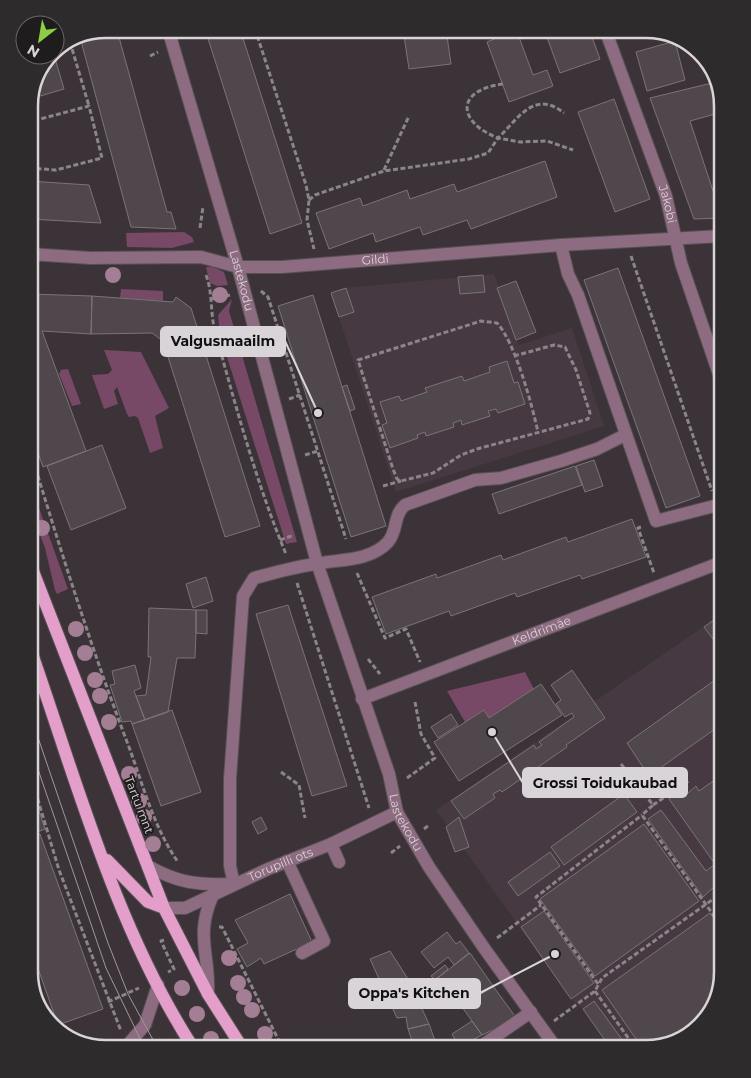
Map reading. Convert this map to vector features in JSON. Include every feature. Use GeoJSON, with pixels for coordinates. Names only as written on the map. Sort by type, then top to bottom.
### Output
{"type":"FeatureCollection","features":[{"type":"Feature","properties":{"kind":"main road","name":"Tartu mnt"},"geometry":{"type":"LineString","coordinates":[[38,584],[164,908],[208,994],[237,1040]]}},
{"type":"Feature","properties":{"kind":"main road"},"geometry":{"type":"LineString","coordinates":[[38,671],[102,854],[130,927],[158,985],[189,1040]]}},
{"type":"Feature","properties":{"kind":"main road"},"geometry":{"type":"LineString","coordinates":[[102,854],[148,902],[164,908]]}},
{"type":"Feature","properties":{"kind":"street","name":"Lastekodu"},"geometry":{"type":"LineString","coordinates":[[170,37],[238,267],[317,563],[389,774],[396,812],[447,893],[551,1040]]}},
{"type":"Feature","properties":{"kind":"street","name":"Jakobi"},"geometry":{"type":"LineString","coordinates":[[608,38],[666,196],[681,263],[714,360]]}},
{"type":"Feature","properties":{"kind":"street","name":"Gildi"},"geometry":{"type":"LineString","coordinates":[[38,255],[90,258],[201,257],[238,267],[314,265],[561,245],[714,236]]}},
{"type":"Feature","properties":{"kind":"street"},"geometry":{"type":"LineString","coordinates":[[561,245],[568,274],[578,294],[656,521],[714,506]]}},
{"type":"Feature","properties":{"kind":"street"},"geometry":{"type":"LineString","coordinates":[[148,866],[166,877],[181,882],[199,885],[234,884],[230,866],[230,779],[243,596],[254,578],[317,563],[351,559],[376,551],[388,542],[399,510],[405,505],[475,480],[501,478],[561,461],[597,449],[625,435]]}},
{"type":"Feature","properties":{"kind":"street","name":"Keldrimäe"},"geometry":{"type":"LineString","coordinates":[[362,699],[714,565]]}},
{"type":"Feature","properties":{"kind":"street","name":"Torupilli ots"},"geometry":{"type":"LineString","coordinates":[[164,908],[185,908],[212,897],[234,884],[331,844],[396,812]]}},
{"type":"Feature","properties":{"kind":"street"},"geometry":{"type":"LineString","coordinates":[[331,844],[339,862]]}},
{"type":"Feature","properties":{"kind":"street"},"geometry":{"type":"LineString","coordinates":[[287,861],[324,941],[302,953]]}},
{"type":"Feature","properties":{"kind":"street"},"geometry":{"type":"LineString","coordinates":[[208,994],[209,975],[202,926],[212,897]]}},
{"type":"Feature","properties":{"kind":"street"},"geometry":{"type":"LineString","coordinates":[[132,1040],[145,1025],[158,985]]}},
{"type":"Feature","properties":{"kind":"street"},"geometry":{"type":"LineString","coordinates":[[490,1040],[531,1012]]}},
{"type":"Feature","properties":{"kind":"path"},"geometry":{"type":"LineString","coordinates":[[258,37],[309,200],[307,220],[314,248],[314,265]]}},
{"type":"Feature","properties":{"kind":"path"},"geometry":{"type":"LineString","coordinates":[[38,169],[56,170],[102,158],[71,47]]}},
{"type":"Feature","properties":{"kind":"path"},"geometry":{"type":"LineString","coordinates":[[150,56],[163,51]]}},
{"type":"Feature","properties":{"kind":"path"},"geometry":{"type":"LineString","coordinates":[[503,84],[474,92],[467,100],[466,107],[478,127],[498,138],[520,142],[547,141],[573,150]]}},
{"type":"Feature","properties":{"kind":"path"},"geometry":{"type":"LineString","coordinates":[[309,200],[315,195],[384,171],[469,159],[488,152],[519,114],[539,103],[555,106],[564,113]]}},
{"type":"Feature","properties":{"kind":"path"},"geometry":{"type":"LineString","coordinates":[[38,120],[89,106]]}},
{"type":"Feature","properties":{"kind":"path"},"geometry":{"type":"LineString","coordinates":[[384,171],[409,116]]}},
{"type":"Feature","properties":{"kind":"path"},"geometry":{"type":"LineString","coordinates":[[626,241],[714,487]]}},
{"type":"Feature","properties":{"kind":"path"},"geometry":{"type":"LineString","coordinates":[[255,285],[268,297],[346,538]]}},
{"type":"Feature","properties":{"kind":"path"},"geometry":{"type":"LineString","coordinates":[[211,299],[230,295]]}},
{"type":"Feature","properties":{"kind":"path"},"geometry":{"type":"LineString","coordinates":[[402,481],[397,479],[392,469],[358,360],[480,321],[491,320],[503,329],[533,408],[538,432]]}},
{"type":"Feature","properties":{"kind":"path"},"geometry":{"type":"LineString","coordinates":[[383,486],[433,473],[461,455],[478,449],[588,419],[590,413],[579,379],[565,347],[554,345],[514,356]]}},
{"type":"Feature","properties":{"kind":"path"},"geometry":{"type":"LineString","coordinates":[[299,457],[318,451]]}},
{"type":"Feature","properties":{"kind":"path"},"geometry":{"type":"LineString","coordinates":[[38,475],[109,698],[154,814],[170,850],[183,869]]}},
{"type":"Feature","properties":{"kind":"path"},"geometry":{"type":"LineString","coordinates":[[656,521],[638,528],[659,586]]}},
{"type":"Feature","properties":{"kind":"path"},"geometry":{"type":"LineString","coordinates":[[351,559],[385,638],[406,629],[425,674]]}},
{"type":"Feature","properties":{"kind":"path"},"geometry":{"type":"LineString","coordinates":[[408,778],[436,758],[421,734],[415,702]]}},
{"type":"Feature","properties":{"kind":"path"},"geometry":{"type":"LineString","coordinates":[[621,764],[653,805]]}},
{"type":"Feature","properties":{"kind":"path"},"geometry":{"type":"LineString","coordinates":[[281,772],[299,785],[305,818]]}},
{"type":"Feature","properties":{"kind":"path"},"geometry":{"type":"LineString","coordinates":[[598,984],[536,897],[653,805],[690,780]]}},
{"type":"Feature","properties":{"kind":"path"},"geometry":{"type":"LineString","coordinates":[[38,800],[59,870],[123,1040]]}},
{"type":"Feature","properties":{"kind":"path"},"geometry":{"type":"LineString","coordinates":[[642,815],[714,917]]}},
{"type":"Feature","properties":{"kind":"path"},"geometry":{"type":"LineString","coordinates":[[543,1029],[595,991],[602,978],[714,899]]}},
{"type":"Feature","properties":{"kind":"path"},"geometry":{"type":"LineString","coordinates":[[497,938],[541,905]]}},
{"type":"Feature","properties":{"kind":"path"},"geometry":{"type":"LineString","coordinates":[[215,927],[222,927],[278,1040]]}},
{"type":"Feature","properties":{"kind":"path"},"geometry":{"type":"LineString","coordinates":[[166,939],[161,941],[174,969],[168,973]]}},
{"type":"Feature","properties":{"kind":"path"},"geometry":{"type":"LineString","coordinates":[[108,1002],[140,988]]}},
{"type":"Feature","properties":{"kind":"path"},"geometry":{"type":"LineString","coordinates":[[595,991],[630,1040]]}},
{"type":"Feature","properties":{"kind":"shaded area"},"geometry":{"type":"Polygon","coordinates":[[[184,232],[192,237],[194,242],[172,248],[127,247],[126,233],[184,232]]]}},
{"type":"Feature","properties":{"kind":"shaded area"},"geometry":{"type":"Polygon","coordinates":[[[206,267],[213,267],[224,272],[228,285],[217,286],[210,283],[206,267]]]}},
{"type":"Feature","properties":{"kind":"shaded area"},"geometry":{"type":"Polygon","coordinates":[[[494,274],[519,345],[572,328],[604,426],[396,492],[331,293],[346,288],[494,274]]]}},
{"type":"Feature","properties":{"kind":"shaded area"},"geometry":{"type":"Polygon","coordinates":[[[121,289],[163,291],[163,301],[120,298],[121,289]]]}},
{"type":"Feature","properties":{"kind":"shaded area"},"geometry":{"type":"Polygon","coordinates":[[[232,299],[229,311],[297,542],[286,544],[220,335],[218,315],[232,299]]]}},
{"type":"Feature","properties":{"kind":"shaded area"},"geometry":{"type":"Polygon","coordinates":[[[104,350],[141,352],[169,408],[155,416],[163,448],[150,453],[138,418],[135,416],[129,417],[117,387],[114,391],[118,404],[104,409],[92,375],[108,374],[112,370],[104,350]]]}},
{"type":"Feature","properties":{"kind":"shaded area"},"geometry":{"type":"Polygon","coordinates":[[[68,369],[81,404],[72,406],[59,374],[61,370],[68,369]]]}},
{"type":"Feature","properties":{"kind":"shaded area"},"geometry":{"type":"Polygon","coordinates":[[[38,505],[68,589],[57,594],[55,590],[45,548],[38,530],[38,505]]]}},
{"type":"Feature","properties":{"kind":"shaded area"},"geometry":{"type":"Polygon","coordinates":[[[714,619],[714,973],[711,990],[704,1007],[687,1027],[672,1035],[655,1040],[605,1040],[583,1009],[571,999],[436,810],[714,619]]]}},
{"type":"Feature","properties":{"kind":"shaded area"},"geometry":{"type":"Polygon","coordinates":[[[525,672],[534,689],[489,718],[484,710],[465,722],[447,691],[525,672]]]}},
{"type":"Feature","properties":{"kind":"building"},"geometry":{"type":"Polygon","coordinates":[[[119,37],[167,212],[171,212],[176,229],[131,227],[81,42],[92,39],[119,37]]]}},
{"type":"Feature","properties":{"kind":"building"},"geometry":{"type":"Polygon","coordinates":[[[208,37],[243,37],[302,223],[270,234],[208,37]]]}},
{"type":"Feature","properties":{"kind":"building"},"geometry":{"type":"Polygon","coordinates":[[[404,38],[447,38],[451,64],[409,69],[404,38]]]}},
{"type":"Feature","properties":{"kind":"building"},"geometry":{"type":"Polygon","coordinates":[[[497,38],[519,38],[533,75],[547,70],[553,86],[509,102],[487,42],[497,38]]]}},
{"type":"Feature","properties":{"kind":"building"},"geometry":{"type":"Polygon","coordinates":[[[547,38],[592,38],[600,59],[560,73],[547,38]]]}},
{"type":"Feature","properties":{"kind":"building"},"geometry":{"type":"Polygon","coordinates":[[[670,42],[676,45],[685,80],[647,91],[636,52],[670,42]]]}},
{"type":"Feature","properties":{"kind":"building"},"geometry":{"type":"Polygon","coordinates":[[[50,65],[57,65],[64,89],[39,96],[44,75],[50,65]]]}},
{"type":"Feature","properties":{"kind":"building"},"geometry":{"type":"Polygon","coordinates":[[[710,84],[713,96],[714,114],[690,121],[714,194],[714,218],[694,219],[650,98],[710,84]]]}},
{"type":"Feature","properties":{"kind":"building"},"geometry":{"type":"Polygon","coordinates":[[[614,99],[650,199],[615,212],[578,112],[614,99]]]}},
{"type":"Feature","properties":{"kind":"building"},"geometry":{"type":"Polygon","coordinates":[[[545,161],[557,197],[471,229],[467,220],[423,235],[420,227],[376,242],[373,233],[329,249],[316,213],[360,198],[363,206],[407,190],[410,199],[454,184],[457,192],[545,161]]]}},
{"type":"Feature","properties":{"kind":"building"},"geometry":{"type":"Polygon","coordinates":[[[38,182],[89,185],[101,223],[38,220],[38,182]]]}},
{"type":"Feature","properties":{"kind":"building"},"geometry":{"type":"Polygon","coordinates":[[[618,268],[700,496],[666,508],[584,280],[618,268]]]}},
{"type":"Feature","properties":{"kind":"building"},"geometry":{"type":"Polygon","coordinates":[[[483,275],[485,292],[460,294],[458,277],[483,275]]]}},
{"type":"Feature","properties":{"kind":"building"},"geometry":{"type":"Polygon","coordinates":[[[516,281],[536,332],[516,340],[497,288],[516,281]]]}},
{"type":"Feature","properties":{"kind":"building"},"geometry":{"type":"Polygon","coordinates":[[[346,288],[354,312],[339,317],[331,293],[346,288]]]}},
{"type":"Feature","properties":{"kind":"building"},"geometry":{"type":"Polygon","coordinates":[[[38,294],[92,296],[91,334],[42,331],[86,451],[43,467],[38,453],[38,294]]]}},
{"type":"Feature","properties":{"kind":"building"},"geometry":{"type":"Polygon","coordinates":[[[313,295],[386,526],[351,537],[278,306],[313,295]]]}},
{"type":"Feature","properties":{"kind":"building"},"geometry":{"type":"Polygon","coordinates":[[[92,296],[173,302],[176,297],[191,308],[260,526],[225,537],[163,341],[152,333],[91,334],[92,296]]]}},
{"type":"Feature","properties":{"kind":"building"},"geometry":{"type":"Polygon","coordinates":[[[507,361],[514,383],[518,382],[525,404],[498,413],[496,409],[488,411],[490,416],[462,425],[461,420],[453,423],[454,427],[426,436],[425,432],[417,435],[418,438],[390,448],[382,425],[387,423],[380,402],[399,396],[401,401],[427,392],[425,388],[462,376],[464,381],[490,372],[489,367],[507,361]]]}},
{"type":"Feature","properties":{"kind":"building"},"geometry":{"type":"Polygon","coordinates":[[[347,385],[355,409],[350,411],[342,387],[347,385]]]}},
{"type":"Feature","properties":{"kind":"building"},"geometry":{"type":"Polygon","coordinates":[[[102,445],[126,508],[71,530],[47,466],[102,445]]]}},
{"type":"Feature","properties":{"kind":"building"},"geometry":{"type":"Polygon","coordinates":[[[594,460],[603,486],[585,492],[576,466],[594,460]]]}},
{"type":"Feature","properties":{"kind":"building"},"geometry":{"type":"Polygon","coordinates":[[[575,466],[582,485],[499,514],[492,494],[575,466]]]}},
{"type":"Feature","properties":{"kind":"building"},"geometry":{"type":"Polygon","coordinates":[[[632,519],[646,557],[582,579],[580,575],[517,597],[515,593],[451,616],[449,611],[386,634],[372,597],[436,574],[437,578],[501,555],[503,560],[566,537],[568,542],[632,519]]]}},
{"type":"Feature","properties":{"kind":"building"},"geometry":{"type":"Polygon","coordinates":[[[206,577],[213,601],[193,608],[186,584],[206,577]]]}},
{"type":"Feature","properties":{"kind":"building"},"geometry":{"type":"Polygon","coordinates":[[[288,605],[347,786],[312,796],[256,614],[288,605]]]}},
{"type":"Feature","properties":{"kind":"building"},"geometry":{"type":"Polygon","coordinates":[[[149,608],[196,610],[196,633],[195,658],[177,658],[168,712],[145,720],[136,696],[146,695],[151,657],[148,657],[149,608]]]}},
{"type":"Feature","properties":{"kind":"building"},"geometry":{"type":"Polygon","coordinates":[[[196,610],[207,610],[207,634],[196,633],[196,610]]]}},
{"type":"Feature","properties":{"kind":"building"},"geometry":{"type":"Polygon","coordinates":[[[714,620],[714,640],[704,627],[714,620]]]}},
{"type":"Feature","properties":{"kind":"building"},"geometry":{"type":"Polygon","coordinates":[[[135,665],[141,688],[134,691],[145,720],[132,724],[131,721],[122,722],[110,685],[115,684],[112,671],[135,665]]]}},
{"type":"Feature","properties":{"kind":"building"},"geometry":{"type":"Polygon","coordinates":[[[572,670],[605,718],[502,792],[500,790],[493,794],[495,798],[464,819],[451,801],[534,745],[536,749],[542,745],[539,742],[574,717],[572,713],[565,717],[556,704],[561,700],[551,685],[572,670]]]}},
{"type":"Feature","properties":{"kind":"building"},"geometry":{"type":"Polygon","coordinates":[[[714,681],[714,730],[649,776],[627,743],[714,681]]]}},
{"type":"Feature","properties":{"kind":"building"},"geometry":{"type":"Polygon","coordinates":[[[541,684],[562,715],[459,781],[434,742],[484,710],[489,718],[541,684]]]}},
{"type":"Feature","properties":{"kind":"building"},"geometry":{"type":"Polygon","coordinates":[[[172,710],[201,792],[161,806],[132,724],[172,710]]]}},
{"type":"Feature","properties":{"kind":"building"},"geometry":{"type":"Polygon","coordinates":[[[451,714],[458,725],[438,738],[431,727],[451,714]]]}},
{"type":"Feature","properties":{"kind":"building"},"geometry":{"type":"Polygon","coordinates":[[[714,780],[714,863],[669,799],[684,788],[687,794],[696,786],[699,791],[714,780]]]}},
{"type":"Feature","properties":{"kind":"building"},"geometry":{"type":"Polygon","coordinates":[[[624,794],[637,812],[564,865],[551,847],[624,794]]]}},
{"type":"Feature","properties":{"kind":"building"},"geometry":{"type":"Polygon","coordinates":[[[38,808],[45,829],[38,832],[38,808]]]}},
{"type":"Feature","properties":{"kind":"building"},"geometry":{"type":"Polygon","coordinates":[[[661,810],[706,871],[714,865],[714,887],[703,897],[648,819],[661,810]]]}},
{"type":"Feature","properties":{"kind":"building"},"geometry":{"type":"Polygon","coordinates":[[[261,817],[267,829],[258,834],[252,822],[261,817]]]}},
{"type":"Feature","properties":{"kind":"building"},"geometry":{"type":"Polygon","coordinates":[[[459,817],[469,847],[455,852],[446,827],[459,817]]]}},
{"type":"Feature","properties":{"kind":"building"},"geometry":{"type":"Polygon","coordinates":[[[644,824],[699,901],[595,976],[540,899],[644,824]]]}},
{"type":"Feature","properties":{"kind":"building"},"geometry":{"type":"Polygon","coordinates":[[[40,834],[103,1009],[61,1024],[56,1020],[38,968],[38,835],[40,834]]]}},
{"type":"Feature","properties":{"kind":"building"},"geometry":{"type":"Polygon","coordinates":[[[550,852],[560,866],[518,896],[508,882],[550,852]]]}},
{"type":"Feature","properties":{"kind":"building"},"geometry":{"type":"Polygon","coordinates":[[[290,894],[312,942],[264,964],[261,958],[247,967],[237,949],[248,943],[235,920],[290,894]]]}},
{"type":"Feature","properties":{"kind":"building"},"geometry":{"type":"Polygon","coordinates":[[[544,911],[594,983],[571,999],[521,927],[544,911]]]}},
{"type":"Feature","properties":{"kind":"building"},"geometry":{"type":"Polygon","coordinates":[[[710,913],[714,919],[713,982],[708,999],[700,1014],[687,1027],[663,1038],[637,1040],[602,990],[710,913]]]}},
{"type":"Feature","properties":{"kind":"building"},"geometry":{"type":"Polygon","coordinates":[[[447,932],[456,944],[460,941],[469,953],[454,965],[448,957],[434,968],[421,952],[447,932]]]}},
{"type":"Feature","properties":{"kind":"building"},"geometry":{"type":"Polygon","coordinates":[[[390,951],[408,979],[402,983],[412,999],[417,998],[429,1024],[408,1029],[406,1017],[397,1018],[370,959],[390,951]]]}},
{"type":"Feature","properties":{"kind":"building"},"geometry":{"type":"Polygon","coordinates":[[[470,953],[493,986],[462,1007],[456,998],[450,1002],[435,980],[470,953]]]}},
{"type":"Feature","properties":{"kind":"building"},"geometry":{"type":"Polygon","coordinates":[[[445,965],[448,969],[435,980],[431,976],[445,965]]]}},
{"type":"Feature","properties":{"kind":"building"},"geometry":{"type":"Polygon","coordinates":[[[493,986],[517,1019],[482,1035],[462,1007],[493,986]]]}},
{"type":"Feature","properties":{"kind":"building"},"geometry":{"type":"Polygon","coordinates":[[[594,1001],[622,1040],[605,1040],[583,1009],[594,1001]]]}},
{"type":"Feature","properties":{"kind":"building"},"geometry":{"type":"Polygon","coordinates":[[[472,1021],[482,1035],[472,1040],[455,1040],[452,1034],[472,1021]]]}},
{"type":"Feature","properties":{"kind":"building"},"geometry":{"type":"Polygon","coordinates":[[[429,1024],[435,1040],[412,1040],[408,1029],[429,1024]]]}},
{"type":"Feature","properties":{"kind":"tram line"},"geometry":{"type":"LineString","coordinates":[[38,737],[108,943],[128,994],[153,1040]]}},
{"type":"Feature","properties":{"kind":"tram line"},"geometry":{"type":"LineString","coordinates":[[38,769],[106,968],[141,1040]]}},
{"type":"Feature","properties":{"kind":"place","name":"Valgusmaailm"},"geometry":{"type":"Point","coordinates":[318,413]}},
{"type":"Feature","properties":{"kind":"place","name":"Grossi Toidukaubad"},"geometry":{"type":"Point","coordinates":[492,732]}},
{"type":"Feature","properties":{"kind":"place","name":"Oppa's Kitchen"},"geometry":{"type":"Point","coordinates":[555,954]}}]}
